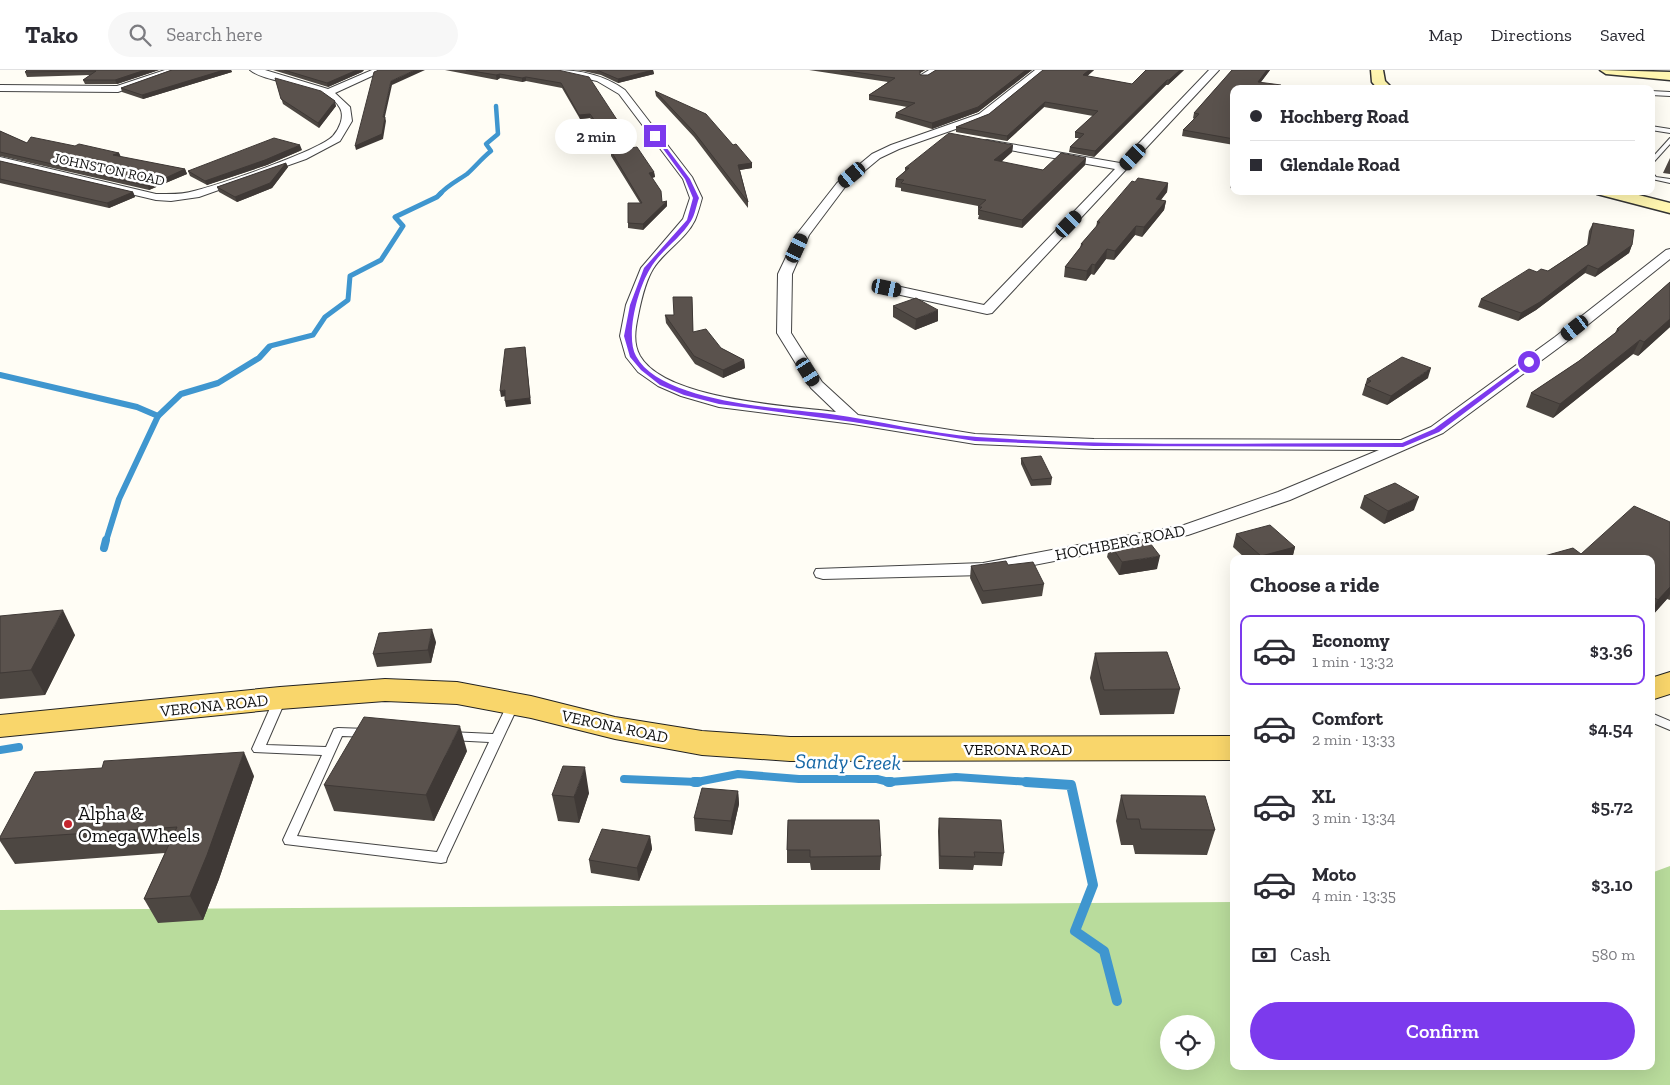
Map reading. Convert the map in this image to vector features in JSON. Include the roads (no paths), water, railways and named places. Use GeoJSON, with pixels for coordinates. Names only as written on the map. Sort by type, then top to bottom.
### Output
{"type":"FeatureCollection","features":[{"type":"Feature","properties":{"kind":"main road"},"geometry":{"type":"LineString","coordinates":[[1655,688],[1670,683]]}},
{"type":"Feature","properties":{"kind":"main road","name":"VERONA ROAD"},"geometry":{"type":"LineString","coordinates":[[0,726],[280,698],[385,690],[457,693],[615,728],[702,743],[790,749],[1230,748]]}},
{"type":"Feature","properties":{"kind":"street"},"geometry":{"type":"LineString","coordinates":[[0,88],[118,89],[174,70]]}},
{"type":"Feature","properties":{"kind":"street","name":"JOHNSTON ROAD"},"geometry":{"type":"LineString","coordinates":[[0,160],[156,197],[171,198],[195,196],[302,157],[336,139],[347,121],[346,106],[329,92],[255,70]]}},
{"type":"Feature","properties":{"kind":"street"},"geometry":{"type":"LineString","coordinates":[[329,92],[380,70]]}},
{"type":"Feature","properties":{"kind":"street","name":"HOCHBERG ROAD"},"geometry":{"type":"LineString","coordinates":[[560,70],[597,77],[610,83],[622,92],[688,179],[696,198],[690,220],[647,268],[633,305],[628,336],[633,357],[643,369],[663,383],[686,393],[719,402],[985,439],[1094,444],[1403,445]]}},
{"type":"Feature","properties":{"kind":"street"},"geometry":{"type":"LineString","coordinates":[[924,77],[934,70]]}},
{"type":"Feature","properties":{"kind":"street"},"geometry":{"type":"LineString","coordinates":[[853,420],[816,386],[784,333],[785,274],[803,234],[841,185],[876,156],[895,146],[936,134],[983,116],[1041,70]]}},
{"type":"Feature","properties":{"kind":"street"},"geometry":{"type":"LineString","coordinates":[[887,288],[987,310],[1214,70]]}},
{"type":"Feature","properties":{"kind":"street"},"geometry":{"type":"LineString","coordinates":[[1377,70],[1379,82],[1382,85]]}},
{"type":"Feature","properties":{"kind":"street"},"geometry":{"type":"LineString","coordinates":[[1606,70],[1670,76]]}},
{"type":"Feature","properties":{"kind":"street"},"geometry":{"type":"LineString","coordinates":[[936,134],[955,137]]}},
{"type":"Feature","properties":{"kind":"street"},"geometry":{"type":"LineString","coordinates":[[974,141],[1124,167]]}},
{"type":"Feature","properties":{"kind":"street"},"geometry":{"type":"LineString","coordinates":[[1619,195],[1670,208]]}},
{"type":"Feature","properties":{"kind":"street","name":"HOCHBERG ROAD"},"geometry":{"type":"LineString","coordinates":[[823,573],[983,569],[1188,530],[1284,496],[1437,430],[1560,340],[1669,255]]}},
{"type":"Feature","properties":{"kind":"lane"},"geometry":{"type":"LineString","coordinates":[[1655,93],[1670,94]]}},
{"type":"Feature","properties":{"kind":"lane"},"geometry":{"type":"LineString","coordinates":[[1655,129],[1670,131]]}},
{"type":"Feature","properties":{"kind":"lane"},"geometry":{"type":"LineString","coordinates":[[1655,158],[1670,140]]}},
{"type":"Feature","properties":{"kind":"lane"},"geometry":{"type":"LineString","coordinates":[[1655,178],[1670,181]]}},
{"type":"Feature","properties":{"kind":"lane"},"geometry":{"type":"LineString","coordinates":[[280,698],[258,749],[329,751]]}},
{"type":"Feature","properties":{"kind":"lane"},"geometry":{"type":"LineString","coordinates":[[378,734],[338,732],[289,840],[441,858],[513,704]]}},
{"type":"Feature","properties":{"kind":"lane"},"geometry":{"type":"LineString","coordinates":[[1655,719],[1670,726]]}},
{"type":"Feature","properties":{"kind":"lane"},"geometry":{"type":"LineString","coordinates":[[437,736],[497,738]]}},
{"type":"Feature","properties":{"kind":"waterway"},"geometry":{"type":"LineString","coordinates":[[440,194],[467,174],[491,151],[486,144],[498,134],[496,106]]}},
{"type":"Feature","properties":{"kind":"waterway"},"geometry":{"type":"LineString","coordinates":[[269,347],[313,335],[325,317],[348,300],[350,276],[381,260],[403,226],[395,217],[440,194]]}},
{"type":"Feature","properties":{"kind":"waterway"},"geometry":{"type":"LineString","coordinates":[[158,416],[181,394],[218,383],[259,358],[269,347]]}},
{"type":"Feature","properties":{"kind":"waterway"},"geometry":{"type":"LineString","coordinates":[[0,375],[137,407],[158,416]]}},
{"type":"Feature","properties":{"kind":"waterway"},"geometry":{"type":"LineString","coordinates":[[106,541],[119,499],[158,416]]}},
{"type":"Feature","properties":{"kind":"waterway"},"geometry":{"type":"LineString","coordinates":[[104,548],[106,540]]}},
{"type":"Feature","properties":{"kind":"waterway","name":"Sandy Creek"},"geometry":{"type":"LineString","coordinates":[[0,750],[19,747]]}},
{"type":"Feature","properties":{"kind":"waterway","name":"Sandy Creek"},"geometry":{"type":"LineString","coordinates":[[697,782],[738,774],[799,779],[877,779],[889,782]]}},
{"type":"Feature","properties":{"kind":"waterway","name":"Sandy Creek"},"geometry":{"type":"LineString","coordinates":[[889,782],[956,777],[1044,783]]}},
{"type":"Feature","properties":{"kind":"waterway","name":"Sandy Creek"},"geometry":{"type":"LineString","coordinates":[[624,779],[697,782]]}},
{"type":"Feature","properties":{"kind":"waterway"},"geometry":{"type":"LineString","coordinates":[[1026,782],[1071,785],[1093,885],[1075,931],[1104,951],[1117,1001]]}},
{"type":"Feature","properties":{"kind":"place","name":"Alpha & Omega Wheels"},"geometry":{"type":"Point","coordinates":[68,824]}}]}
